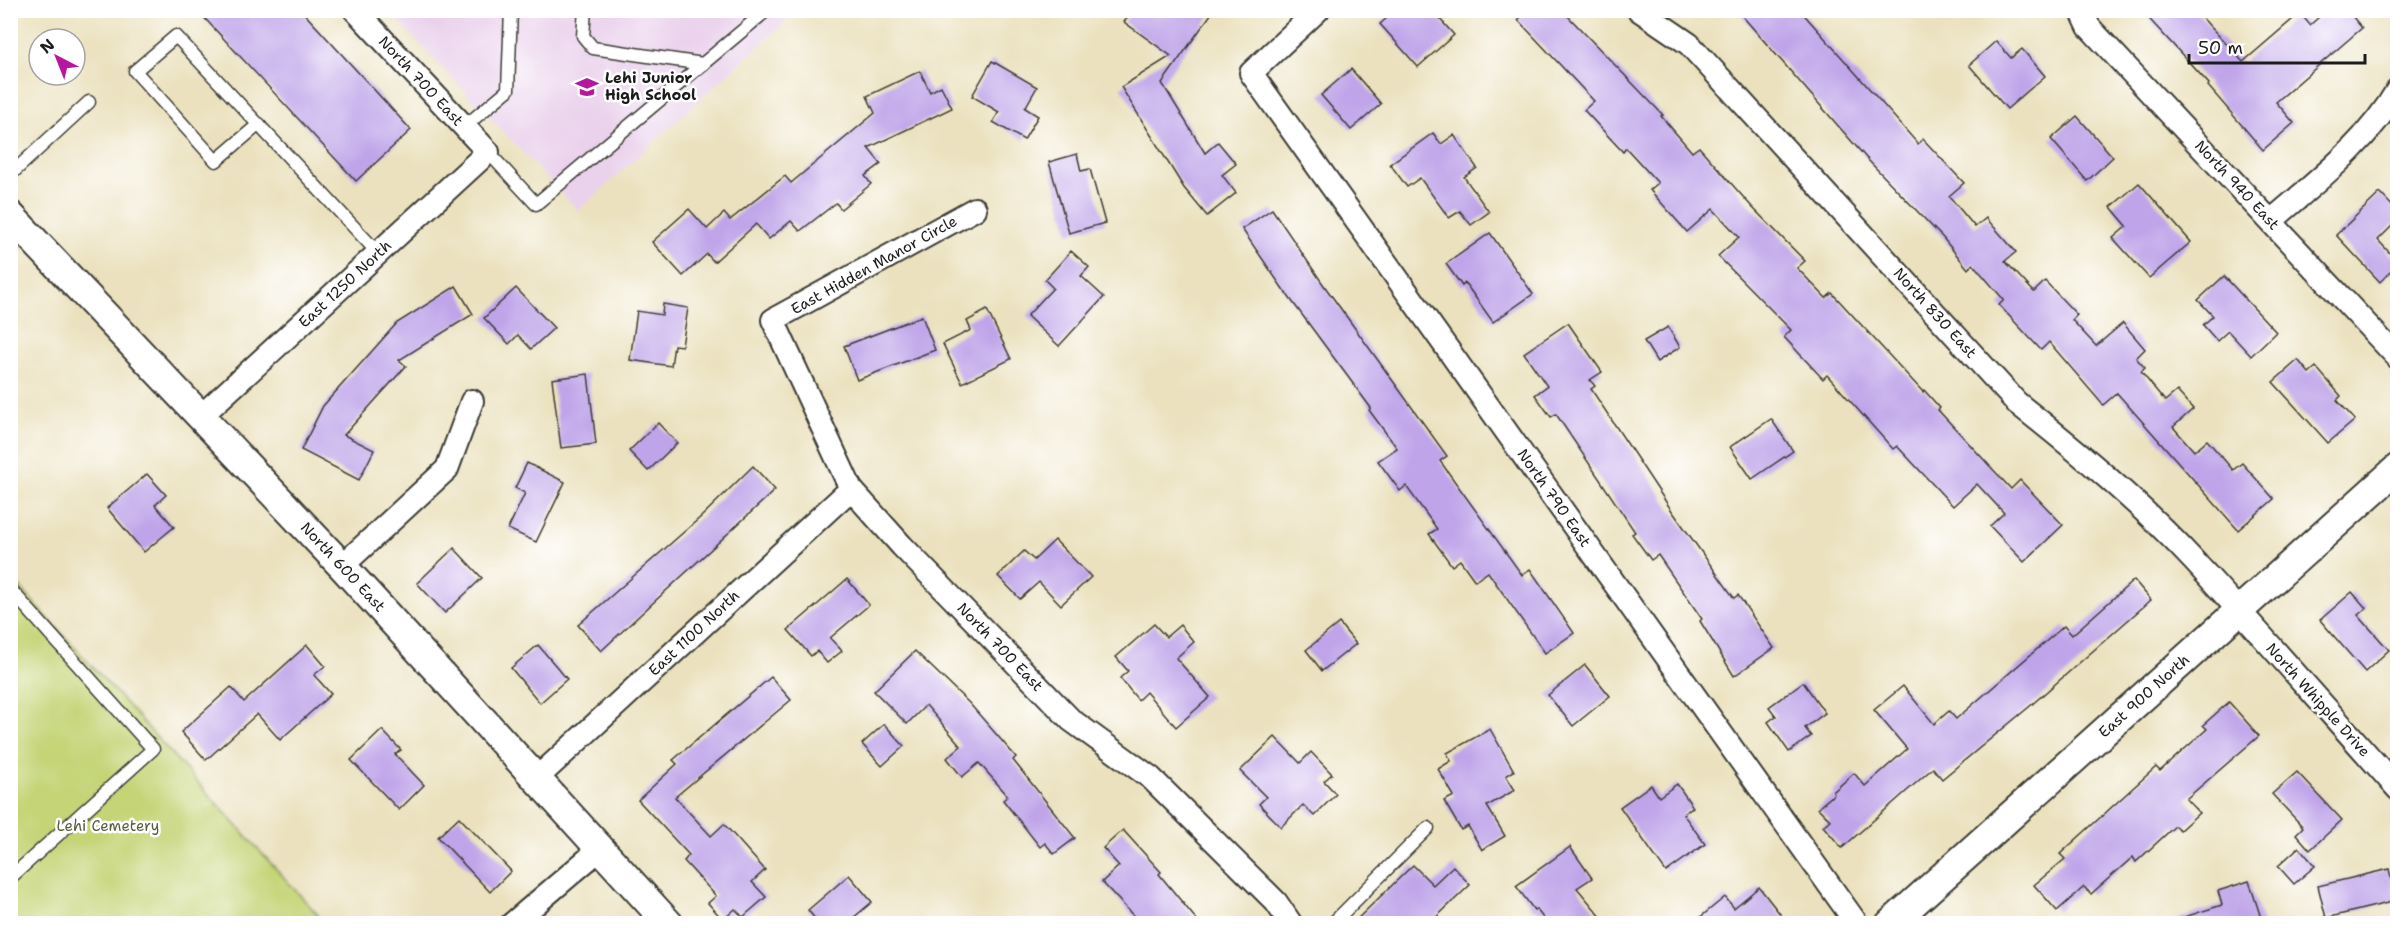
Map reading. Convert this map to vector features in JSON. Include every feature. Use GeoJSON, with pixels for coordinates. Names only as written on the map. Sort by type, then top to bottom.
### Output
{"type":"FeatureCollection","features":[{"type":"Feature","properties":{"kind":"street","name":"North 700 East"},"geometry":{"type":"LineString","coordinates":[[355,10],[488,152]]}},
{"type":"Feature","properties":{"kind":"street","name":"North 790 East"},"geometry":{"type":"LineString","coordinates":[[1318,10],[1251,72],[1857,924]]}},
{"type":"Feature","properties":{"kind":"street","name":"North 830 East"},"geometry":{"type":"LineString","coordinates":[[1639,10],[1689,44],[2017,403],[2077,450],[2143,510],[2193,561],[2238,612]]}},
{"type":"Feature","properties":{"kind":"street","name":"North 940 East"},"geometry":{"type":"LineString","coordinates":[[2080,10],[2089,27],[2397,358]]}},
{"type":"Feature","properties":{"kind":"street"},"geometry":{"type":"LineString","coordinates":[[2271,221],[2343,160],[2389,105],[2397,89]]}},
{"type":"Feature","properties":{"kind":"street","name":"East 1250 North"},"geometry":{"type":"LineString","coordinates":[[201,416],[488,152]]}},
{"type":"Feature","properties":{"kind":"street","name":"East Hidden Manor Circle"},"geometry":{"type":"LineString","coordinates":[[773,320],[975,209]]}},
{"type":"Feature","properties":{"kind":"street","name":"North 600 East"},"geometry":{"type":"LineString","coordinates":[[10,215],[342,566],[669,924]]}},
{"type":"Feature","properties":{"kind":"street","name":"North 700 East"},"geometry":{"type":"LineString","coordinates":[[773,320],[851,489],[902,546],[1071,720],[1151,778],[1269,894],[1291,924]]}},
{"type":"Feature","properties":{"kind":"street"},"geometry":{"type":"LineString","coordinates":[[342,566],[447,469],[472,401]]}},
{"type":"Feature","properties":{"kind":"street","name":"East 900 North"},"geometry":{"type":"LineString","coordinates":[[1890,924],[2397,468]]}},
{"type":"Feature","properties":{"kind":"street","name":"East 1100 North"},"geometry":{"type":"LineString","coordinates":[[537,778],[851,489]]}},
{"type":"Feature","properties":{"kind":"street","name":"North Whipple Drive"},"geometry":{"type":"LineString","coordinates":[[2238,612],[2397,789]]}},
{"type":"Feature","properties":{"kind":"street"},"geometry":{"type":"LineString","coordinates":[[512,924],[601,848]]}},
{"type":"Feature","properties":{"kind":"lane"},"geometry":{"type":"LineString","coordinates":[[464,127],[508,90],[511,10]]}},
{"type":"Feature","properties":{"kind":"lane"},"geometry":{"type":"LineString","coordinates":[[585,10],[583,36],[594,48],[703,64]]}},
{"type":"Feature","properties":{"kind":"lane"},"geometry":{"type":"LineString","coordinates":[[488,152],[536,204],[767,10]]}},
{"type":"Feature","properties":{"kind":"lane"},"geometry":{"type":"LineString","coordinates":[[259,124],[216,161],[135,71],[176,36],[259,124],[378,253]]}},
{"type":"Feature","properties":{"kind":"lane"},"geometry":{"type":"LineString","coordinates":[[10,176],[89,102]]}},
{"type":"Feature","properties":{"kind":"lane"},"geometry":{"type":"LineString","coordinates":[[10,589],[153,749],[10,878]]}},
{"type":"Feature","properties":{"kind":"lane"},"geometry":{"type":"LineString","coordinates":[[1332,924],[1428,828]]}},
{"type":"Feature","properties":{"kind":"shaded area","name":"Lehi Junior High School"},"geometry":{"type":"Polygon","coordinates":[[[389,11],[797,11],[578,211],[389,11]]]}},
{"type":"Feature","properties":{"kind":"green space","name":"Lehi Cemetery"},"geometry":{"type":"Polygon","coordinates":[[[10,576],[318,915],[309,923],[11,923],[10,576]]]}},
{"type":"Feature","properties":{"kind":"building"},"geometry":{"type":"Polygon","coordinates":[[[197,10],[301,10],[411,130],[356,181],[197,10]]]}},
{"type":"Feature","properties":{"kind":"building"},"geometry":{"type":"Polygon","coordinates":[[[1133,10],[1214,10],[1162,83],[1205,153],[1218,142],[1236,164],[1222,175],[1236,193],[1207,216],[1184,188],[1121,87],[1171,56],[1124,22],[1133,10]]]}},
{"type":"Feature","properties":{"kind":"building"},"geometry":{"type":"Polygon","coordinates":[[[1396,10],[1432,10],[1454,35],[1418,67],[1380,24],[1396,10]]]}},
{"type":"Feature","properties":{"kind":"building"},"geometry":{"type":"Polygon","coordinates":[[[1528,10],[1562,10],[1663,115],[1661,116],[1692,152],[1699,147],[1752,207],[1805,261],[1797,268],[1826,298],[1832,293],[1923,392],[1924,390],[1940,408],[1938,410],[2011,489],[2020,480],[2063,525],[2024,562],[1990,526],[2004,513],[1977,484],[1953,506],[1897,446],[1893,449],[1827,375],[1823,379],[1784,337],[1791,330],[1718,256],[1739,237],[1713,209],[1687,232],[1650,190],[1658,183],[1626,148],[1623,152],[1584,110],[1594,101],[1518,20],[1528,10]]]}},
{"type":"Feature","properties":{"kind":"building"},"geometry":{"type":"Polygon","coordinates":[[[1737,10],[1800,10],[1918,144],[1923,139],[1964,183],[1949,196],[1975,227],[1986,218],[2016,252],[2005,261],[2034,292],[2045,281],[2077,315],[2072,320],[2096,346],[2123,323],[2145,349],[2136,358],[2145,368],[2141,372],[2165,401],[2177,391],[2193,409],[2173,427],[2194,451],[2207,440],[2233,470],[2242,463],[2274,499],[2238,530],[2117,393],[2103,405],[2049,342],[2041,350],[1999,305],[2004,300],[1973,264],[1968,269],[1943,238],[1868,160],[1737,10]]]}},
{"type":"Feature","properties":{"kind":"building"},"geometry":{"type":"Polygon","coordinates":[[[2141,10],[2195,10],[2243,62],[2300,13],[2310,25],[2327,10],[2347,10],[2362,28],[2276,102],[2294,123],[2263,150],[2208,86],[2209,84],[2141,10]]]}},
{"type":"Feature","properties":{"kind":"building"},"geometry":{"type":"Polygon","coordinates":[[[1996,41],[2011,58],[2022,49],[2045,76],[2007,109],[1969,65],[1996,41]]]}},
{"type":"Feature","properties":{"kind":"building"},"geometry":{"type":"Polygon","coordinates":[[[992,61],[1037,87],[1025,108],[1038,116],[1024,140],[993,122],[999,112],[972,96],[992,61]]]}},
{"type":"Feature","properties":{"kind":"building"},"geometry":{"type":"Polygon","coordinates":[[[1351,69],[1381,104],[1351,130],[1321,95],[1351,69]]]}},
{"type":"Feature","properties":{"kind":"building"},"geometry":{"type":"Polygon","coordinates":[[[920,71],[930,92],[941,86],[952,108],[868,148],[881,164],[865,176],[871,184],[841,209],[836,203],[800,231],[791,221],[769,239],[756,224],[714,262],[707,254],[683,276],[652,242],[689,209],[707,229],[724,213],[730,220],[785,176],[791,183],[875,113],[867,96],[920,71]]]}},
{"type":"Feature","properties":{"kind":"building"},"geometry":{"type":"Polygon","coordinates":[[[2077,116],[2113,157],[2087,181],[2051,139],[2077,116]]]}},
{"type":"Feature","properties":{"kind":"building"},"geometry":{"type":"Polygon","coordinates":[[[1433,133],[1441,144],[1454,135],[1477,168],[1464,177],[1489,212],[1471,225],[1460,211],[1449,218],[1420,178],[1407,187],[1390,164],[1433,133]]]}},
{"type":"Feature","properties":{"kind":"building"},"geometry":{"type":"Polygon","coordinates":[[[1077,154],[1081,171],[1090,169],[1105,223],[1069,233],[1049,162],[1077,154]]]}},
{"type":"Feature","properties":{"kind":"building"},"geometry":{"type":"Polygon","coordinates":[[[2139,183],[2191,242],[2149,278],[2113,238],[2127,226],[2111,207],[2139,183]]]}},
{"type":"Feature","properties":{"kind":"building"},"geometry":{"type":"Polygon","coordinates":[[[2380,193],[2397,211],[2397,221],[2378,240],[2397,261],[2397,265],[2380,282],[2336,235],[2380,193]]]}},
{"type":"Feature","properties":{"kind":"building"},"geometry":{"type":"Polygon","coordinates":[[[1272,209],[1447,456],[1440,461],[1522,575],[1530,569],[1574,633],[1545,653],[1488,572],[1475,581],[1460,560],[1452,566],[1429,534],[1437,529],[1406,486],[1400,491],[1378,461],[1397,448],[1369,410],[1371,408],[1283,289],[1242,229],[1272,209]]]}},
{"type":"Feature","properties":{"kind":"building"},"geometry":{"type":"Polygon","coordinates":[[[1490,233],[1533,294],[1493,322],[1465,283],[1462,286],[1446,264],[1490,233]]]}},
{"type":"Feature","properties":{"kind":"building"},"geometry":{"type":"Polygon","coordinates":[[[1071,251],[1089,267],[1081,276],[1104,297],[1059,346],[1027,316],[1053,288],[1045,280],[1071,251]]]}},
{"type":"Feature","properties":{"kind":"building"},"geometry":{"type":"Polygon","coordinates":[[[2224,276],[2276,332],[2251,356],[2228,331],[2217,341],[2203,325],[2213,316],[2198,300],[2224,276]]]}},
{"type":"Feature","properties":{"kind":"building"},"geometry":{"type":"Polygon","coordinates":[[[456,286],[473,314],[399,360],[406,366],[344,435],[374,450],[359,480],[301,450],[323,406],[397,323],[456,286]]]}},
{"type":"Feature","properties":{"kind":"building"},"geometry":{"type":"Polygon","coordinates":[[[516,288],[554,328],[531,349],[518,335],[509,344],[484,318],[516,288]]]}},
{"type":"Feature","properties":{"kind":"building"},"geometry":{"type":"Polygon","coordinates":[[[663,304],[688,308],[682,346],[674,345],[671,366],[630,360],[637,311],[662,315],[663,304]]]}},
{"type":"Feature","properties":{"kind":"building"},"geometry":{"type":"Polygon","coordinates":[[[987,310],[1011,359],[962,383],[943,344],[971,330],[967,321],[987,310]]]}},
{"type":"Feature","properties":{"kind":"building"},"geometry":{"type":"Polygon","coordinates":[[[922,316],[935,350],[857,380],[844,346],[922,316]]]}},
{"type":"Feature","properties":{"kind":"building"},"geometry":{"type":"Polygon","coordinates":[[[1568,323],[1602,372],[1590,380],[1595,386],[1591,389],[1670,508],[1734,598],[1738,595],[1774,648],[1734,676],[1700,621],[1702,619],[1658,555],[1651,560],[1632,534],[1635,532],[1556,414],[1551,417],[1535,395],[1547,386],[1524,353],[1568,323]]]}},
{"type":"Feature","properties":{"kind":"building"},"geometry":{"type":"Polygon","coordinates":[[[1668,327],[1680,347],[1657,362],[1644,341],[1668,327]]]}},
{"type":"Feature","properties":{"kind":"building"},"geometry":{"type":"Polygon","coordinates":[[[2298,360],[2309,373],[2316,367],[2341,396],[2337,400],[2355,420],[2328,443],[2273,382],[2298,360]]]}},
{"type":"Feature","properties":{"kind":"building"},"geometry":{"type":"Polygon","coordinates":[[[588,374],[596,444],[561,448],[552,379],[588,374]]]}},
{"type":"Feature","properties":{"kind":"building"},"geometry":{"type":"Polygon","coordinates":[[[1771,419],[1793,451],[1752,479],[1730,447],[1771,419]]]}},
{"type":"Feature","properties":{"kind":"building"},"geometry":{"type":"Polygon","coordinates":[[[658,423],[677,443],[648,471],[629,451],[658,423]]]}},
{"type":"Feature","properties":{"kind":"building"},"geometry":{"type":"Polygon","coordinates":[[[527,463],[565,482],[536,542],[508,529],[525,493],[515,488],[527,463]]]}},
{"type":"Feature","properties":{"kind":"building"},"geometry":{"type":"Polygon","coordinates":[[[753,466],[775,490],[601,651],[578,625],[702,516],[753,466]]]}},
{"type":"Feature","properties":{"kind":"building"},"geometry":{"type":"Polygon","coordinates":[[[147,474],[166,495],[155,505],[174,527],[144,552],[107,508],[147,474]]]}},
{"type":"Feature","properties":{"kind":"building"},"geometry":{"type":"Polygon","coordinates":[[[1055,540],[1091,577],[1061,605],[1039,582],[1020,599],[998,576],[1024,551],[1034,560],[1055,540]]]}},
{"type":"Feature","properties":{"kind":"building"},"geometry":{"type":"Polygon","coordinates":[[[454,548],[482,578],[445,613],[417,583],[454,548]]]}},
{"type":"Feature","properties":{"kind":"building"},"geometry":{"type":"Polygon","coordinates":[[[847,579],[869,605],[830,638],[842,651],[827,663],[817,651],[811,656],[788,630],[847,579]]]}},
{"type":"Feature","properties":{"kind":"building"},"geometry":{"type":"Polygon","coordinates":[[[2134,580],[2151,600],[2029,707],[1942,779],[1933,768],[1842,848],[1823,826],[1830,820],[1818,808],[1834,794],[1833,792],[1854,773],[1865,786],[1907,749],[1874,710],[1903,686],[1934,724],[1949,711],[1956,719],[2064,626],[2072,635],[2134,580]]]}},
{"type":"Feature","properties":{"kind":"building"},"geometry":{"type":"Polygon","coordinates":[[[2352,592],[2366,608],[2358,615],[2389,650],[2365,672],[2320,620],[2352,592]]]}},
{"type":"Feature","properties":{"kind":"building"},"geometry":{"type":"Polygon","coordinates":[[[1339,623],[1356,644],[1322,671],[1306,650],[1339,623]]]}},
{"type":"Feature","properties":{"kind":"building"},"geometry":{"type":"Polygon","coordinates":[[[1154,624],[1166,637],[1180,625],[1194,642],[1176,658],[1210,697],[1176,727],[1146,692],[1138,700],[1120,678],[1128,671],[1116,657],[1154,624]]]}},
{"type":"Feature","properties":{"kind":"building"},"geometry":{"type":"Polygon","coordinates":[[[307,645],[325,666],[314,675],[331,694],[280,740],[257,714],[206,760],[181,732],[231,687],[244,702],[307,645]]]}},
{"type":"Feature","properties":{"kind":"building"},"geometry":{"type":"Polygon","coordinates":[[[538,645],[567,679],[540,703],[511,668],[538,645]]]}},
{"type":"Feature","properties":{"kind":"building"},"geometry":{"type":"Polygon","coordinates":[[[915,651],[969,703],[1016,757],[1013,760],[1075,838],[1054,854],[1045,843],[1040,847],[1003,800],[1008,796],[979,763],[962,777],[947,758],[961,746],[926,705],[907,724],[874,691],[915,651]]]}},
{"type":"Feature","properties":{"kind":"building"},"geometry":{"type":"Polygon","coordinates":[[[1585,665],[1610,696],[1573,726],[1548,695],[1585,665]]]}},
{"type":"Feature","properties":{"kind":"building"},"geometry":{"type":"Polygon","coordinates":[[[771,677],[791,700],[675,797],[711,836],[724,824],[765,870],[752,882],[766,897],[743,917],[735,909],[723,920],[708,903],[716,896],[684,861],[689,855],[638,800],[677,764],[673,760],[771,677]]]}},
{"type":"Feature","properties":{"kind":"building"},"geometry":{"type":"Polygon","coordinates":[[[1803,682],[1825,713],[1805,728],[1811,736],[1789,752],[1768,722],[1776,716],[1769,707],[1803,682]]]}},
{"type":"Feature","properties":{"kind":"building"},"geometry":{"type":"Polygon","coordinates":[[[2229,702],[2259,736],[2186,799],[2199,813],[2180,830],[2175,826],[2136,862],[2133,857],[2091,894],[2084,887],[2057,911],[2034,885],[2065,859],[2060,854],[2156,767],[2160,771],[2207,729],[2203,725],[2229,702]]]}},
{"type":"Feature","properties":{"kind":"building"},"geometry":{"type":"Polygon","coordinates":[[[884,724],[904,746],[882,766],[862,744],[884,724]]]}},
{"type":"Feature","properties":{"kind":"building"},"geometry":{"type":"Polygon","coordinates":[[[1490,729],[1514,771],[1506,776],[1515,790],[1487,806],[1505,836],[1482,850],[1468,826],[1461,830],[1444,801],[1454,796],[1438,769],[1451,761],[1447,753],[1490,729]]]}},
{"type":"Feature","properties":{"kind":"building"},"geometry":{"type":"Polygon","coordinates":[[[382,730],[401,750],[395,754],[424,785],[399,810],[351,760],[382,730]]]}},
{"type":"Feature","properties":{"kind":"building"},"geometry":{"type":"Polygon","coordinates":[[[1275,737],[1300,763],[1311,752],[1332,774],[1324,781],[1336,794],[1314,816],[1303,805],[1281,827],[1259,804],[1266,797],[1240,771],[1275,737]]]}},
{"type":"Feature","properties":{"kind":"building"},"geometry":{"type":"Polygon","coordinates":[[[2297,772],[2342,820],[2310,850],[2296,834],[2303,827],[2272,794],[2297,772]]]}},
{"type":"Feature","properties":{"kind":"building"},"geometry":{"type":"Polygon","coordinates":[[[1677,784],[1693,807],[1683,814],[1705,844],[1666,872],[1620,807],[1651,785],[1659,797],[1677,784]]]}},
{"type":"Feature","properties":{"kind":"building"},"geometry":{"type":"Polygon","coordinates":[[[459,817],[511,871],[490,892],[438,837],[459,817]]]}},
{"type":"Feature","properties":{"kind":"building"},"geometry":{"type":"Polygon","coordinates":[[[1123,830],[1161,872],[1159,874],[1200,924],[1141,924],[1102,882],[1119,866],[1103,848],[1123,830]]]}},
{"type":"Feature","properties":{"kind":"building"},"geometry":{"type":"Polygon","coordinates":[[[1570,847],[1592,878],[1577,888],[1607,924],[1548,924],[1516,886],[1570,847]]]}},
{"type":"Feature","properties":{"kind":"building"},"geometry":{"type":"Polygon","coordinates":[[[2299,847],[2315,866],[2294,884],[2278,866],[2299,847]]]}},
{"type":"Feature","properties":{"kind":"building"},"geometry":{"type":"Polygon","coordinates":[[[1413,865],[1433,885],[1453,866],[1470,885],[1429,924],[1352,924],[1413,865]]]}},
{"type":"Feature","properties":{"kind":"building"},"geometry":{"type":"Polygon","coordinates":[[[2389,869],[2396,901],[2326,918],[2318,886],[2389,869]]]}},
{"type":"Feature","properties":{"kind":"building"},"geometry":{"type":"Polygon","coordinates":[[[849,875],[872,902],[846,924],[819,924],[808,910],[849,875]]]}},
{"type":"Feature","properties":{"kind":"building"},"geometry":{"type":"Polygon","coordinates":[[[2249,881],[2263,924],[2178,924],[2178,919],[2222,905],[2218,891],[2249,881]]]}},
{"type":"Feature","properties":{"kind":"building"},"geometry":{"type":"Polygon","coordinates":[[[1759,887],[1788,924],[1692,924],[1725,897],[1734,908],[1759,887]]]}},
{"type":"Feature","properties":{"kind":"place","name":"Lehi Junior High School"},"geometry":{"type":"Point","coordinates":[587,87]}}]}
